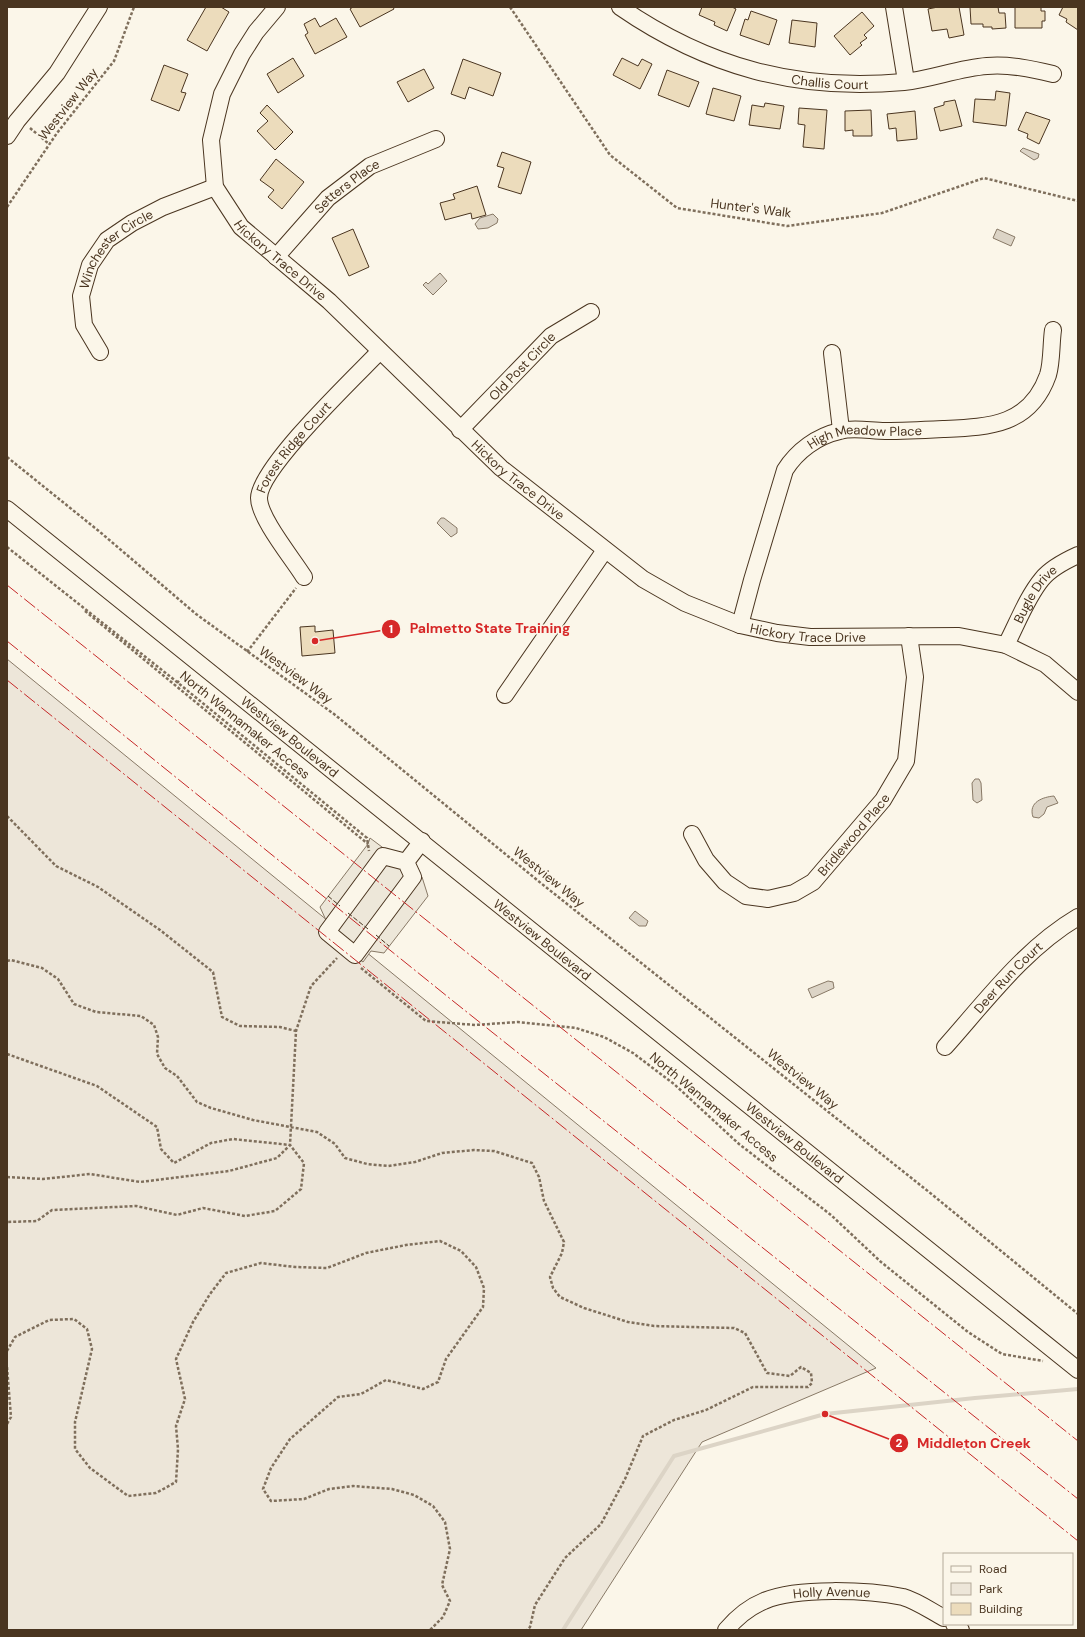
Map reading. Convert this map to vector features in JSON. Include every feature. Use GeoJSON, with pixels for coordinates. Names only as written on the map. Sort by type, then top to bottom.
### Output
{"type":"FeatureCollection","features":[{"type":"Feature","properties":{"kind":"street"},"geometry":{"type":"LineString","coordinates":[[7,136],[18,120],[57,73],[99,7]]}},
{"type":"Feature","properties":{"kind":"street","name":"Hickory Trace Drive"},"geometry":{"type":"LineString","coordinates":[[277,7],[256,32],[242,54],[222,94],[211,140],[215,187],[241,227],[329,301],[460,430],[501,468],[643,579],[685,603],[740,625],[777,633],[810,637],[959,636],[1006,645],[1045,664],[1078,692]]}},
{"type":"Feature","properties":{"kind":"street","name":"Challis Court"},"geometry":{"type":"LineString","coordinates":[[620,7],[667,37],[720,61],[766,74],[806,81],[862,84],[906,81],[988,66],[1028,68],[1053,74]]}},
{"type":"Feature","properties":{"kind":"street"},"geometry":{"type":"LineString","coordinates":[[894,7],[906,81]]}},
{"type":"Feature","properties":{"kind":"street","name":"Setters Place"},"geometry":{"type":"LineString","coordinates":[[276,257],[328,198],[370,166],[436,139]]}},
{"type":"Feature","properties":{"kind":"street","name":"Winchester Circle"},"geometry":{"type":"LineString","coordinates":[[100,352],[84,325],[81,296],[90,265],[107,240],[132,223],[163,207],[215,187]]}},
{"type":"Feature","properties":{"kind":"street","name":"Old Post Circle"},"geometry":{"type":"LineString","coordinates":[[460,430],[551,336],[590,312]]}},
{"type":"Feature","properties":{"kind":"street","name":"High Meadow Place"},"geometry":{"type":"LineString","coordinates":[[740,625],[785,470],[793,457],[815,440],[841,430],[887,431],[938,429],[986,426],[1005,422],[1022,412],[1038,394],[1048,374],[1053,330]]}},
{"type":"Feature","properties":{"kind":"street","name":"Forest Ridge Court"},"geometry":{"type":"LineString","coordinates":[[304,577],[264,517],[259,498],[265,479],[292,444],[380,351]]}},
{"type":"Feature","properties":{"kind":"street"},"geometry":{"type":"LineString","coordinates":[[832,354],[841,430]]}},
{"type":"Feature","properties":{"kind":"street","name":"Westview Boulevard"},"geometry":{"type":"LineString","coordinates":[[7,509],[422,841],[1078,1370]]}},
{"type":"Feature","properties":{"kind":"street"},"geometry":{"type":"LineString","coordinates":[[505,695],[605,550]]}},
{"type":"Feature","properties":{"kind":"street","name":"Bugle Drive"},"geometry":{"type":"LineString","coordinates":[[1006,645],[1024,608],[1042,579],[1078,555]]}},
{"type":"Feature","properties":{"kind":"street","name":"Bridlewood Place"},"geometry":{"type":"LineString","coordinates":[[692,834],[706,860],[725,882],[746,896],[768,899],[794,893],[813,882],[883,800],[906,761],[915,677],[909,636]]}},
{"type":"Feature","properties":{"kind":"street"},"geometry":{"type":"LineString","coordinates":[[406,862],[422,841]]}},
{"type":"Feature","properties":{"kind":"street"},"geometry":{"type":"LineString","coordinates":[[383,856],[406,862],[413,877],[355,955],[327,932],[383,856]]}},
{"type":"Feature","properties":{"kind":"street","name":"Deer Run Court"},"geometry":{"type":"LineString","coordinates":[[945,1047],[1026,956],[1059,929],[1078,917]]}},
{"type":"Feature","properties":{"kind":"street","name":"Holly Avenue"},"geometry":{"type":"LineString","coordinates":[[726,1630],[739,1615],[765,1600],[803,1592],[848,1591],[904,1598],[943,1618]]}},
{"type":"Feature","properties":{"kind":"path","name":"Westview Way"},"geometry":{"type":"LineString","coordinates":[[7,207],[49,144],[114,61],[134,7]]}},
{"type":"Feature","properties":{"kind":"path","name":"Hunter's Walk"},"geometry":{"type":"LineString","coordinates":[[510,7],[610,155],[677,208],[787,226],[882,213],[984,178],[1078,201]]}},
{"type":"Feature","properties":{"kind":"path"},"geometry":{"type":"LineString","coordinates":[[18,120],[49,144]]}},
{"type":"Feature","properties":{"kind":"path","name":"Westview Way"},"geometry":{"type":"LineString","coordinates":[[7,457],[100,532],[196,614],[334,714],[555,894],[916,1182],[1078,1314]]}},
{"type":"Feature","properties":{"kind":"path"},"geometry":{"type":"LineString","coordinates":[[7,547],[383,856]]}},
{"type":"Feature","properties":{"kind":"path"},"geometry":{"type":"LineString","coordinates":[[247,652],[304,577]]}},
{"type":"Feature","properties":{"kind":"path"},"geometry":{"type":"LineString","coordinates":[[7,816],[56,866],[98,887],[160,930],[212,972],[222,1017],[240,1026],[280,1027],[296,1031]]}},
{"type":"Feature","properties":{"kind":"path"},"geometry":{"type":"LineString","coordinates":[[365,857],[369,851],[368,844]]}},
{"type":"Feature","properties":{"kind":"path"},"geometry":{"type":"LineString","coordinates":[[7,1222],[36,1220],[52,1210],[136,1206],[177,1216],[203,1208],[245,1216],[275,1211],[301,1189],[304,1164],[290,1145],[296,1031],[311,986],[333,963],[341,952],[337,941]]}},
{"type":"Feature","properties":{"kind":"path"},"geometry":{"type":"LineString","coordinates":[[7,961],[11,960],[42,968],[58,979],[74,1004],[96,1012],[141,1016],[154,1025],[158,1037],[157,1054],[165,1068],[177,1076],[197,1102],[211,1108],[253,1120],[317,1132],[335,1144],[346,1158],[367,1164],[388,1166],[415,1162],[442,1153],[474,1150],[494,1151],[532,1163],[539,1177],[544,1201],[564,1242],[562,1253],[550,1277],[553,1288],[560,1297],[584,1308],[628,1322],[654,1326],[734,1328],[745,1333],[767,1373],[790,1376],[801,1367],[811,1373],[812,1383],[808,1387],[754,1387],[706,1410],[674,1420],[643,1436],[625,1479],[601,1524],[565,1558],[535,1605],[530,1627],[527,1630]]}},
{"type":"Feature","properties":{"kind":"path","name":"North Wannamaker Access"},"geometry":{"type":"LineString","coordinates":[[360,967],[426,1021],[475,1024],[518,1022],[576,1028],[604,1037],[633,1053],[674,1084],[739,1144],[831,1215],[881,1262],[968,1332],[1002,1354],[1039,1361],[1065,1360]]}},
{"type":"Feature","properties":{"kind":"path"},"geometry":{"type":"LineString","coordinates":[[7,1054],[97,1086],[157,1127],[161,1149],[174,1163],[211,1143],[233,1139],[290,1145]]}},
{"type":"Feature","properties":{"kind":"path"},"geometry":{"type":"LineString","coordinates":[[7,1177],[43,1179],[90,1174],[140,1182],[229,1171],[277,1158],[290,1145]]}},
{"type":"Feature","properties":{"kind":"path"},"geometry":{"type":"LineString","coordinates":[[7,1351],[15,1337],[49,1320],[74,1319],[87,1329],[92,1349],[75,1422],[75,1449],[90,1468],[128,1496],[156,1493],[176,1482],[178,1449],[176,1426],[185,1399],[176,1359],[193,1322],[210,1294],[226,1273],[261,1263],[295,1268],[327,1268],[366,1253],[406,1245],[440,1241],[461,1251],[476,1266],[484,1288],[484,1307],[446,1358],[438,1382],[422,1389],[386,1380],[361,1394],[338,1397],[290,1439],[271,1468],[263,1489],[271,1501],[304,1499],[329,1489],[353,1486],[392,1489],[414,1495],[433,1506],[445,1522],[450,1549],[442,1585],[450,1601],[443,1617],[430,1630]]}},
{"type":"Feature","properties":{"kind":"path"},"geometry":{"type":"LineString","coordinates":[[7,1367],[11,1417],[7,1424]]}},
{"type":"Feature","properties":{"kind":"green space"},"geometry":{"type":"Polygon","coordinates":[[[7,659],[876,1368],[702,1442],[581,1630],[7,1630],[7,659]]]}},
{"type":"Feature","properties":{"kind":"shaded area"},"geometry":{"type":"Polygon","coordinates":[[[1023,148],[1039,154],[1038,158],[1034,160],[1020,151],[1023,148]]]}},
{"type":"Feature","properties":{"kind":"shaded area"},"geometry":{"type":"Polygon","coordinates":[[[493,214],[498,219],[497,223],[488,228],[478,229],[475,224],[480,218],[493,214]]]}},
{"type":"Feature","properties":{"kind":"shaded area"},"geometry":{"type":"Polygon","coordinates":[[[997,229],[1015,237],[1011,246],[993,238],[997,229]]]}},
{"type":"Feature","properties":{"kind":"shaded area"},"geometry":{"type":"Polygon","coordinates":[[[440,273],[447,281],[433,295],[423,285],[426,282],[428,284],[440,273]]]}},
{"type":"Feature","properties":{"kind":"shaded area"},"geometry":{"type":"Polygon","coordinates":[[[441,518],[444,518],[457,528],[457,533],[451,537],[437,523],[441,518]]]}},
{"type":"Feature","properties":{"kind":"shaded area"},"geometry":{"type":"Polygon","coordinates":[[[975,779],[979,779],[981,783],[982,800],[977,803],[973,800],[972,783],[975,779]]]}},
{"type":"Feature","properties":{"kind":"shaded area"},"geometry":{"type":"Polygon","coordinates":[[[1054,796],[1058,803],[1047,807],[1044,814],[1039,818],[1033,817],[1033,808],[1038,801],[1054,796]]]}},
{"type":"Feature","properties":{"kind":"shaded area"},"geometry":{"type":"Polygon","coordinates":[[[370,838],[422,877],[428,896],[384,953],[371,951],[363,962],[335,940],[320,907],[368,844],[370,838]]]}},
{"type":"Feature","properties":{"kind":"shaded area"},"geometry":{"type":"Polygon","coordinates":[[[635,911],[648,921],[646,926],[639,926],[629,918],[635,911]]]}},
{"type":"Feature","properties":{"kind":"shaded area"},"geometry":{"type":"Polygon","coordinates":[[[828,981],[833,982],[834,988],[812,998],[808,989],[828,981]]]}},
{"type":"Feature","properties":{"kind":"building"},"geometry":{"type":"Polygon","coordinates":[[[206,7],[221,7],[229,12],[207,51],[187,40],[206,7]]]}},
{"type":"Feature","properties":{"kind":"building"},"geometry":{"type":"Polygon","coordinates":[[[353,7],[393,7],[394,9],[360,27],[350,9],[353,7]]]}},
{"type":"Feature","properties":{"kind":"building"},"geometry":{"type":"Polygon","coordinates":[[[702,7],[732,7],[736,9],[727,31],[714,25],[715,22],[699,15],[702,7]]]}},
{"type":"Feature","properties":{"kind":"building"},"geometry":{"type":"Polygon","coordinates":[[[938,7],[959,7],[964,35],[949,38],[947,29],[932,31],[928,9],[938,7]]]}},
{"type":"Feature","properties":{"kind":"building"},"geometry":{"type":"Polygon","coordinates":[[[970,7],[998,7],[999,13],[1005,13],[1006,28],[992,29],[992,27],[983,27],[983,24],[971,24],[970,7]]]}},
{"type":"Feature","properties":{"kind":"building"},"geometry":{"type":"Polygon","coordinates":[[[1015,7],[1041,7],[1041,11],[1045,11],[1045,21],[1042,21],[1042,28],[1015,28],[1015,7]]]}},
{"type":"Feature","properties":{"kind":"building"},"geometry":{"type":"Polygon","coordinates":[[[1063,7],[1078,7],[1078,30],[1066,22],[1067,19],[1059,15],[1063,7]]]}},
{"type":"Feature","properties":{"kind":"building"},"geometry":{"type":"Polygon","coordinates":[[[751,11],[777,20],[769,45],[740,35],[745,19],[748,20],[751,11]]]}},
{"type":"Feature","properties":{"kind":"building"},"geometry":{"type":"Polygon","coordinates":[[[862,12],[874,26],[864,35],[867,38],[860,43],[862,45],[850,55],[834,36],[862,12]]]}},
{"type":"Feature","properties":{"kind":"building"},"geometry":{"type":"Polygon","coordinates":[[[315,18],[320,27],[336,18],[347,37],[315,54],[305,35],[308,33],[304,24],[315,18]]]}},
{"type":"Feature","properties":{"kind":"building"},"geometry":{"type":"Polygon","coordinates":[[[792,20],[817,23],[815,47],[789,43],[792,20]]]}},
{"type":"Feature","properties":{"kind":"building"},"geometry":{"type":"Polygon","coordinates":[[[293,58],[304,76],[278,93],[267,74],[293,58]]]}},
{"type":"Feature","properties":{"kind":"building"},"geometry":{"type":"Polygon","coordinates":[[[622,58],[638,66],[642,59],[652,64],[640,89],[613,75],[622,58]]]}},
{"type":"Feature","properties":{"kind":"building"},"geometry":{"type":"Polygon","coordinates":[[[463,59],[501,73],[493,96],[469,87],[465,99],[451,94],[463,59]]]}},
{"type":"Feature","properties":{"kind":"building"},"geometry":{"type":"Polygon","coordinates":[[[164,65],[188,74],[181,92],[186,93],[179,111],[151,100],[164,65]]]}},
{"type":"Feature","properties":{"kind":"building"},"geometry":{"type":"Polygon","coordinates":[[[424,69],[434,88],[408,102],[397,82],[424,69]]]}},
{"type":"Feature","properties":{"kind":"building"},"geometry":{"type":"Polygon","coordinates":[[[667,70],[699,82],[689,107],[658,95],[667,70]]]}},
{"type":"Feature","properties":{"kind":"building"},"geometry":{"type":"Polygon","coordinates":[[[713,88],[741,96],[734,121],[706,114],[713,88]]]}},
{"type":"Feature","properties":{"kind":"building"},"geometry":{"type":"Polygon","coordinates":[[[996,91],[1010,93],[1006,126],[973,122],[975,99],[995,100],[996,91]]]}},
{"type":"Feature","properties":{"kind":"building"},"geometry":{"type":"Polygon","coordinates":[[[955,100],[962,126],[940,131],[934,108],[944,105],[944,102],[955,100]]]}},
{"type":"Feature","properties":{"kind":"building"},"geometry":{"type":"Polygon","coordinates":[[[765,103],[784,106],[780,129],[749,125],[752,105],[764,107],[765,103]]]}},
{"type":"Feature","properties":{"kind":"building"},"geometry":{"type":"Polygon","coordinates":[[[267,105],[293,132],[275,150],[257,131],[268,121],[260,113],[267,105]]]}},
{"type":"Feature","properties":{"kind":"building"},"geometry":{"type":"Polygon","coordinates":[[[799,108],[827,110],[824,149],[803,147],[805,125],[798,124],[799,108]]]}},
{"type":"Feature","properties":{"kind":"building"},"geometry":{"type":"Polygon","coordinates":[[[871,110],[872,136],[853,136],[853,130],[845,131],[845,111],[871,110]]]}},
{"type":"Feature","properties":{"kind":"building"},"geometry":{"type":"Polygon","coordinates":[[[915,111],[917,139],[897,141],[896,128],[889,129],[887,114],[915,111]]]}},
{"type":"Feature","properties":{"kind":"building"},"geometry":{"type":"Polygon","coordinates":[[[1026,112],[1050,120],[1039,144],[1027,138],[1028,134],[1018,130],[1026,112]]]}},
{"type":"Feature","properties":{"kind":"building"},"geometry":{"type":"Polygon","coordinates":[[[502,152],[531,162],[521,194],[498,187],[504,168],[497,166],[502,152]]]}},
{"type":"Feature","properties":{"kind":"building"},"geometry":{"type":"Polygon","coordinates":[[[276,159],[304,182],[282,209],[268,197],[274,190],[260,180],[276,159]]]}},
{"type":"Feature","properties":{"kind":"building"},"geometry":{"type":"Polygon","coordinates":[[[477,186],[486,215],[472,219],[471,213],[445,220],[440,203],[455,199],[453,194],[477,186]]]}},
{"type":"Feature","properties":{"kind":"building"},"geometry":{"type":"Polygon","coordinates":[[[353,229],[369,267],[349,276],[332,238],[353,229]]]}},
{"type":"Feature","properties":{"kind":"building"},"geometry":{"type":"Polygon","coordinates":[[[315,626],[315,632],[333,630],[335,653],[302,656],[300,627],[315,626]]]}},
{"type":"Feature","properties":{"kind":"waterway"},"geometry":{"type":"LineString","coordinates":[[563,1630],[674,1456],[825,1414],[1078,1389]]}},
{"type":"Feature","properties":{"kind":"fence"},"geometry":{"type":"LineString","coordinates":[[328,896],[340,906]]}},
{"type":"Feature","properties":{"kind":"fence"},"geometry":{"type":"LineString","coordinates":[[348,913],[368,929]]}},
{"type":"Feature","properties":{"kind":"fence"},"geometry":{"type":"LineString","coordinates":[[376,935],[389,946]]}},
{"type":"Feature","properties":{"kind":"power"},"geometry":{"type":"LineString","coordinates":[[7,585],[1078,1441]]}},
{"type":"Feature","properties":{"kind":"power"},"geometry":{"type":"LineString","coordinates":[[7,641],[453,1001],[1078,1499]]}},
{"type":"Feature","properties":{"kind":"power"},"geometry":{"type":"LineString","coordinates":[[7,680],[1078,1541]]}},
{"type":"Feature","properties":{"kind":"place","name":"Palmetto State Training"},"geometry":{"type":"Point","coordinates":[315,641]}},
{"type":"Feature","properties":{"kind":"place","name":"Middleton Creek"},"geometry":{"type":"Point","coordinates":[825,1414]}}]}
